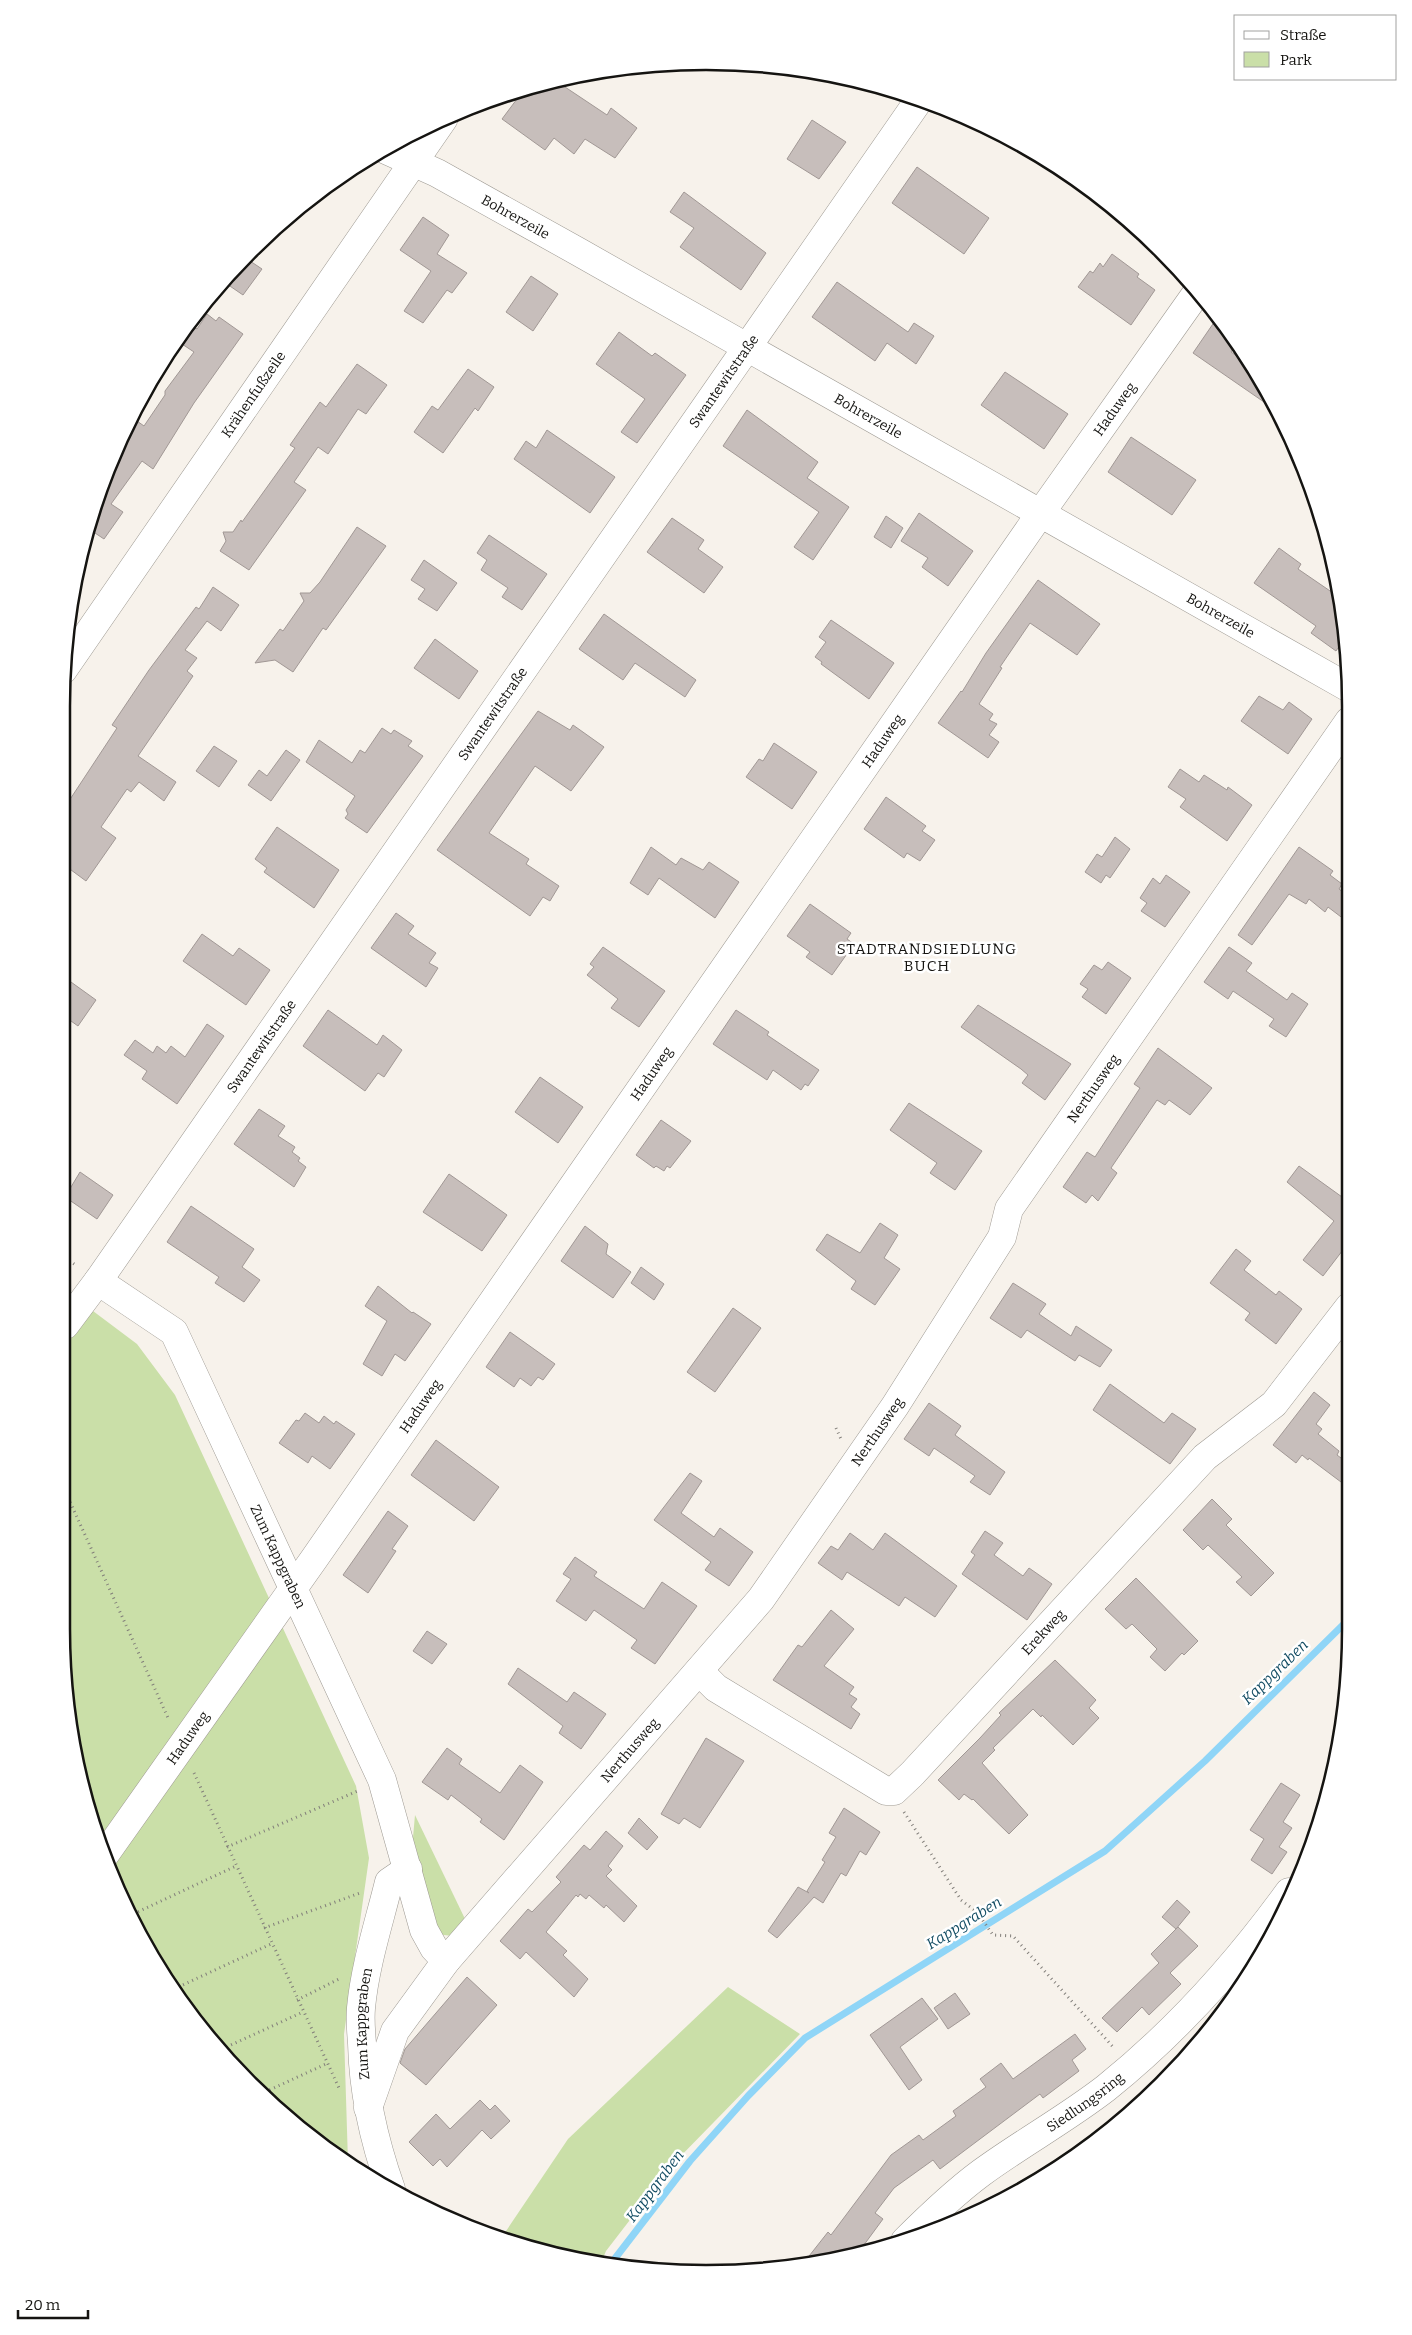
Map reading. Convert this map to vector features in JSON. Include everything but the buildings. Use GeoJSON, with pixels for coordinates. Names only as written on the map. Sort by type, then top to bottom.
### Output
{"type":"FeatureCollection","features":[{"type":"Feature","properties":{"kind":"street","name":"Swantewitstraße"},"geometry":{"type":"LineString","coordinates":[[70,1318],[98,1281],[749,347],[915,106]]}},
{"type":"Feature","properties":{"kind":"street","name":"Krähenfußzeile"},"geometry":{"type":"LineString","coordinates":[[72,657],[435,131]]}},
{"type":"Feature","properties":{"kind":"street","name":"Bohrerzeile"},"geometry":{"type":"LineString","coordinates":[[392,153],[437,173],[749,347],[1341,684]]}},
{"type":"Feature","properties":{"kind":"street","name":"Haduweg"},"geometry":{"type":"LineString","coordinates":[[110,1848],[182,1748],[1040,514],[1193,298]]}},
{"type":"Feature","properties":{"kind":"street","name":"Nerthusweg"},"geometry":{"type":"LineString","coordinates":[[368,2108],[394,2031],[446,1961],[761,1599],[890,1414],[1002,1236],[1009,1209],[1342,732]]}},
{"type":"Feature","properties":{"kind":"street","name":"Zum Kappgraben"},"geometry":{"type":"LineString","coordinates":[[98,1281],[174,1332],[382,1780],[399,1875],[424,1930],[434,1948],[446,1961]]}},
{"type":"Feature","properties":{"kind":"street","name":"Erekweg"},"geometry":{"type":"LineString","coordinates":[[894,1791],[912,1774],[1204,1457],[1274,1404],[1342,1315]]}},
{"type":"Feature","properties":{"kind":"street"},"geometry":{"type":"LineString","coordinates":[[699,1671],[716,1688],[886,1791],[894,1791]]}},
{"type":"Feature","properties":{"kind":"street","name":"Zum Kappgraben"},"geometry":{"type":"LineString","coordinates":[[382,2176],[373,2165],[368,2108],[362,2072],[360,2010],[368,1965],[399,1875]]}},
{"type":"Feature","properties":{"kind":"street","name":"Siedlungsring"},"geometry":{"type":"LineString","coordinates":[[918,2228],[980,2173],[1072,2112],[1131,2067],[1254,1950],[1264,1934]]}},
{"type":"Feature","properties":{"kind":"street"},"geometry":{"type":"LineString","coordinates":[[360,2010],[377,2026],[394,2031]]}},
{"type":"Feature","properties":{"kind":"path"},"geometry":{"type":"LineString","coordinates":[[70,1502],[339,2089]]}},
{"type":"Feature","properties":{"kind":"path"},"geometry":{"type":"LineString","coordinates":[[227,1847],[382,1780]]}},
{"type":"Feature","properties":{"kind":"path"},"geometry":{"type":"LineString","coordinates":[[894,1791],[897,1801],[961,1900],[979,1915],[993,1935],[1013,1936],[1131,2067]]}},
{"type":"Feature","properties":{"kind":"path"},"geometry":{"type":"LineString","coordinates":[[137,1912],[236,1866]]}},
{"type":"Feature","properties":{"kind":"path"},"geometry":{"type":"LineString","coordinates":[[264,1928],[399,1875]]}},
{"type":"Feature","properties":{"kind":"path"},"geometry":{"type":"LineString","coordinates":[[180,1986],[271,1944]]}},
{"type":"Feature","properties":{"kind":"path"},"geometry":{"type":"LineString","coordinates":[[297,2000],[368,1965]]}},
{"type":"Feature","properties":{"kind":"path"},"geometry":{"type":"LineString","coordinates":[[227,2047],[303,2012]]}},
{"type":"Feature","properties":{"kind":"path"},"geometry":{"type":"LineString","coordinates":[[269,2090],[326,2064]]}},
{"type":"Feature","properties":{"kind":"green space"},"geometry":{"type":"Polygon","coordinates":[[[70,1294],[137,1344],[175,1395],[356,1786],[369,1858],[344,2034],[348,2154],[319,2134],[256,2079],[201,2016],[155,1947],[118,1872],[92,1794],[82,1753],[71,1671],[70,1294]]]}},
{"type":"Feature","properties":{"kind":"green space"},"geometry":{"type":"Polygon","coordinates":[[[415,1815],[466,1921],[453,1936],[435,1934],[411,1860],[415,1815]]]}},
{"type":"Feature","properties":{"kind":"green space"},"geometry":{"type":"Polygon","coordinates":[[[728,1987],[800,2034],[673,2164],[606,2251],[604,2257],[541,2243],[505,2232],[568,2139],[728,1987]]]}},
{"type":"Feature","properties":{"kind":"waterway","name":"Kappgraben"},"geometry":{"type":"LineString","coordinates":[[615,2259],[690,2161],[748,2096],[805,2038],[1105,1851],[1205,1761],[1342,1626]]}},
{"type":"Feature","properties":{"kind":"district","name":"STADTRANDSIEDLUNG BUCH"},"geometry":{"type":"Point","coordinates":[927,958]}}]}
